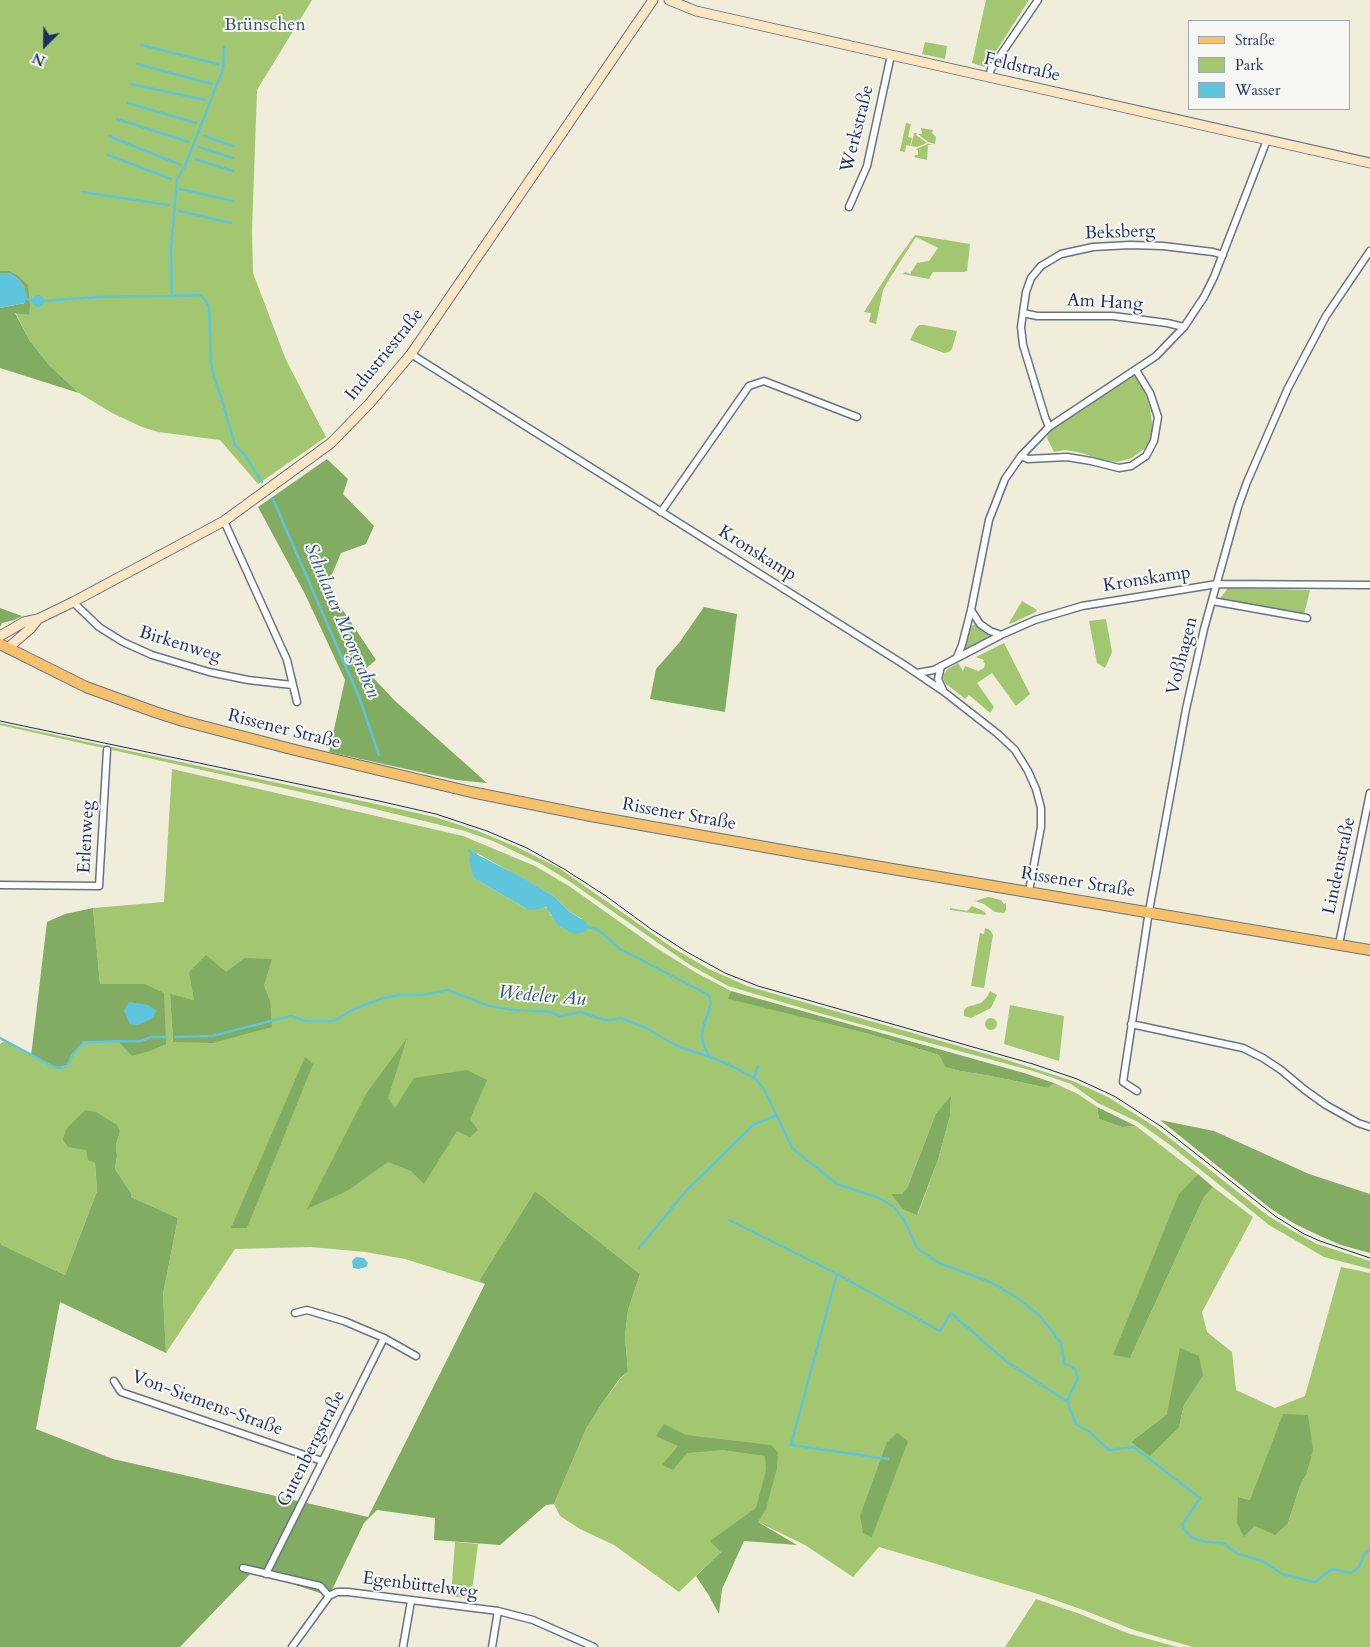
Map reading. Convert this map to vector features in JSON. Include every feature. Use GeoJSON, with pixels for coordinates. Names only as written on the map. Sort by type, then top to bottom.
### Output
{"type":"FeatureCollection","features":[{"type":"Feature","properties":{"kind":"main road","name":"Rissener Straße"},"geometry":{"type":"LineString","coordinates":[[4,646],[86,687],[154,712],[295,750],[471,792],[591,816],[810,855],[1370,950]]}},
{"type":"Feature","properties":{"kind":"street","name":"Industriestraße"},"geometry":{"type":"LineString","coordinates":[[0,636],[24,622],[38,619],[73,602],[224,521],[331,443],[369,404],[411,354],[653,0]]}},
{"type":"Feature","properties":{"kind":"street","name":"Feldstraße"},"geometry":{"type":"LineString","coordinates":[[669,0],[696,12],[1370,163]]}},
{"type":"Feature","properties":{"kind":"street"},"geometry":{"type":"LineString","coordinates":[[989,77],[991,69],[1038,0]]}},
{"type":"Feature","properties":{"kind":"street","name":"Werkstraße"},"geometry":{"type":"LineString","coordinates":[[849,208],[867,166],[891,55]]}},
{"type":"Feature","properties":{"kind":"street"},"geometry":{"type":"LineString","coordinates":[[957,658],[971,610],[993,507],[1005,479],[1020,456],[1049,427],[1156,356],[1184,327],[1204,297],[1223,255],[1267,140]]}},
{"type":"Feature","properties":{"kind":"street","name":"Beksberg"},"geometry":{"type":"LineString","coordinates":[[1049,427],[1023,345],[1021,326],[1026,292],[1031,278],[1041,266],[1061,254],[1093,247],[1163,246],[1223,255]]}},
{"type":"Feature","properties":{"kind":"street","name":"Voßhagen"},"geometry":{"type":"LineString","coordinates":[[1137,1091],[1123,1082],[1149,911],[1186,709],[1212,601],[1238,507],[1288,388],[1326,316],[1370,251]]}},
{"type":"Feature","properties":{"kind":"street","name":"Am Hang"},"geometry":{"type":"LineString","coordinates":[[1023,313],[1037,316],[1113,316],[1184,327]]}},
{"type":"Feature","properties":{"kind":"street","name":"Kronskamp"},"geometry":{"type":"LineString","coordinates":[[411,354],[917,673],[934,670],[1035,620],[1082,606],[1217,584],[1370,585]]}},
{"type":"Feature","properties":{"kind":"street"},"geometry":{"type":"LineString","coordinates":[[1020,456],[1028,459],[1067,457],[1119,468],[1131,466],[1146,456],[1154,441],[1158,417],[1150,393],[1136,370]]}},
{"type":"Feature","properties":{"kind":"street"},"geometry":{"type":"LineString","coordinates":[[661,512],[749,386],[764,381],[857,417]]}},
{"type":"Feature","properties":{"kind":"street"},"geometry":{"type":"LineString","coordinates":[[224,521],[287,660],[297,702]]}},
{"type":"Feature","properties":{"kind":"street","name":"Kronskamp"},"geometry":{"type":"LineString","coordinates":[[1212,601],[1306,618]]}},
{"type":"Feature","properties":{"kind":"street","name":"Birkenweg"},"geometry":{"type":"LineString","coordinates":[[73,602],[99,627],[122,642],[152,655],[209,672],[292,686]]}},
{"type":"Feature","properties":{"kind":"street"},"geometry":{"type":"LineString","coordinates":[[971,610],[980,624],[990,631],[1002,635]]}},
{"type":"Feature","properties":{"kind":"street","name":"Industriestraße"},"geometry":{"type":"LineString","coordinates":[[4,646],[31,628],[38,619]]}},
{"type":"Feature","properties":{"kind":"street"},"geometry":{"type":"LineString","coordinates":[[941,666],[938,680],[943,691]]}},
{"type":"Feature","properties":{"kind":"street"},"geometry":{"type":"LineString","coordinates":[[917,673],[998,734],[1015,750],[1028,771],[1036,789],[1041,808],[1041,827],[1029,891]]}},
{"type":"Feature","properties":{"kind":"street","name":"Erlenweg"},"geometry":{"type":"LineString","coordinates":[[0,885],[99,886],[107,750]]}},
{"type":"Feature","properties":{"kind":"street","name":"Lindenstraße"},"geometry":{"type":"LineString","coordinates":[[1339,944],[1370,793]]}},
{"type":"Feature","properties":{"kind":"street"},"geometry":{"type":"LineString","coordinates":[[1132,1024],[1244,1048],[1264,1058],[1326,1105],[1370,1127]]}},
{"type":"Feature","properties":{"kind":"street"},"geometry":{"type":"LineString","coordinates":[[295,1313],[307,1310],[344,1322],[384,1338],[416,1356]]}},
{"type":"Feature","properties":{"kind":"street","name":"Gutenbergstraße"},"geometry":{"type":"LineString","coordinates":[[266,1574],[384,1338]]}},
{"type":"Feature","properties":{"kind":"street","name":"Von-Siemens-Straße"},"geometry":{"type":"LineString","coordinates":[[114,1381],[121,1392],[322,1461]]}},
{"type":"Feature","properties":{"kind":"street"},"geometry":{"type":"LineString","coordinates":[[243,1568],[320,1586],[329,1596],[292,1647]]}},
{"type":"Feature","properties":{"kind":"street","name":"Egenbüttelweg"},"geometry":{"type":"LineString","coordinates":[[329,1596],[336,1592],[348,1592],[498,1611],[533,1620],[594,1647]]}},
{"type":"Feature","properties":{"kind":"street"},"geometry":{"type":"LineString","coordinates":[[403,1647],[411,1601]]}},
{"type":"Feature","properties":{"kind":"street"},"geometry":{"type":"LineString","coordinates":[[492,1647],[498,1611]]}},
{"type":"Feature","properties":{"kind":"green space","name":"Brünschen"},"geometry":{"type":"Polygon","coordinates":[[[0,0],[312,0],[257,90],[252,230],[253,273],[286,360],[326,437],[258,484],[220,440],[158,432],[142,427],[112,413],[79,393],[49,365],[30,341],[15,312],[29,315],[9,271],[0,271],[0,0]]]}},
{"type":"Feature","properties":{"kind":"green space"},"geometry":{"type":"Polygon","coordinates":[[[986,0],[1029,0],[984,67],[972,63],[986,0]]]}},
{"type":"Feature","properties":{"kind":"green space"},"geometry":{"type":"Polygon","coordinates":[[[925,42],[947,46],[945,59],[922,54],[925,42]]]}},
{"type":"Feature","properties":{"kind":"green space"},"geometry":{"type":"Polygon","coordinates":[[[906,123],[911,124],[908,137],[912,138],[910,146],[906,145],[905,152],[900,151],[906,123]]]}},
{"type":"Feature","properties":{"kind":"green space"},"geometry":{"type":"Polygon","coordinates":[[[921,128],[933,130],[932,133],[936,137],[935,144],[928,142],[918,134],[922,134],[921,128]]]}},
{"type":"Feature","properties":{"kind":"green space"},"geometry":{"type":"Polygon","coordinates":[[[914,133],[917,133],[916,135],[927,143],[917,147],[911,146],[914,133]]]}},
{"type":"Feature","properties":{"kind":"green space"},"geometry":{"type":"Polygon","coordinates":[[[928,144],[934,145],[928,145],[927,160],[914,157],[918,155],[918,150],[916,149],[928,144]]]}},
{"type":"Feature","properties":{"kind":"green space"},"geometry":{"type":"Polygon","coordinates":[[[915,235],[970,244],[967,271],[933,272],[929,279],[903,274],[905,272],[910,274],[917,263],[929,261],[938,248],[916,237],[883,290],[876,324],[869,322],[871,313],[864,312],[915,235]]]}},
{"type":"Feature","properties":{"kind":"green space"},"geometry":{"type":"Polygon","coordinates":[[[0,271],[9,271],[17,275],[28,285],[29,315],[15,313],[30,341],[49,365],[79,393],[0,368],[0,308],[25,303],[25,287],[15,276],[0,273],[0,271]]]}},
{"type":"Feature","properties":{"kind":"green space"},"geometry":{"type":"Polygon","coordinates":[[[919,325],[957,331],[952,349],[944,353],[910,340],[919,325]]]}},
{"type":"Feature","properties":{"kind":"green space"},"geometry":{"type":"Polygon","coordinates":[[[1135,375],[1144,390],[1150,408],[1153,431],[1147,447],[1132,458],[1118,462],[1102,460],[1082,453],[1065,450],[1054,452],[1047,438],[1049,432],[1135,375]]]}},
{"type":"Feature","properties":{"kind":"green space"},"geometry":{"type":"Polygon","coordinates":[[[327,459],[348,479],[343,494],[374,526],[366,544],[341,553],[327,586],[376,660],[365,669],[394,700],[487,783],[456,780],[329,752],[345,680],[305,594],[258,507],[327,459]]]}},
{"type":"Feature","properties":{"kind":"green space"},"geometry":{"type":"Polygon","coordinates":[[[1228,588],[1310,590],[1304,615],[1218,601],[1228,588]]]}},
{"type":"Feature","properties":{"kind":"green space"},"geometry":{"type":"Polygon","coordinates":[[[1022,601],[1037,610],[1036,612],[1010,624],[1009,623],[1022,601]]]}},
{"type":"Feature","properties":{"kind":"green space"},"geometry":{"type":"Polygon","coordinates":[[[704,607],[737,614],[725,712],[650,699],[656,669],[679,643],[704,607]]]}},
{"type":"Feature","properties":{"kind":"green space"},"geometry":{"type":"Polygon","coordinates":[[[0,608],[22,616],[2,623],[0,627],[0,608]]]}},
{"type":"Feature","properties":{"kind":"green space"},"geometry":{"type":"Polygon","coordinates":[[[1106,619],[1112,652],[1105,668],[1097,663],[1089,621],[1106,619]]]}},
{"type":"Feature","properties":{"kind":"green space"},"geometry":{"type":"Polygon","coordinates":[[[976,624],[988,633],[989,638],[965,650],[971,626],[976,624]]]}},
{"type":"Feature","properties":{"kind":"green space"},"geometry":{"type":"Polygon","coordinates":[[[1004,643],[1030,694],[1016,706],[992,673],[977,683],[994,707],[990,713],[969,695],[965,699],[945,683],[944,673],[958,663],[963,671],[965,666],[978,671],[984,668],[984,660],[976,657],[1004,643]]]}},
{"type":"Feature","properties":{"kind":"green space"},"geometry":{"type":"Polygon","coordinates":[[[0,723],[435,817],[478,831],[517,847],[559,868],[673,948],[709,969],[747,986],[1001,1058],[1073,1081],[1108,1097],[1157,1128],[1267,1215],[1317,1244],[1370,1261],[1370,1269],[1324,1257],[1269,1225],[1170,1145],[1138,1122],[1098,1103],[1071,1084],[1033,1071],[819,1013],[728,986],[690,965],[569,881],[543,865],[493,841],[465,831],[350,803],[0,725],[0,723]]]}},
{"type":"Feature","properties":{"kind":"green space"},"geometry":{"type":"Polygon","coordinates":[[[172,769],[463,836],[535,866],[569,886],[655,947],[695,972],[731,991],[729,999],[869,1034],[939,1055],[945,1067],[960,1071],[1048,1088],[1054,1083],[1078,1094],[1097,1107],[1099,1119],[1122,1127],[1136,1126],[1198,1174],[1190,1184],[1130,1358],[1204,1197],[1213,1187],[1253,1217],[1202,1312],[1207,1332],[1232,1352],[1236,1390],[1275,1408],[1305,1396],[1341,1267],[1370,1273],[1370,1647],[1193,1647],[1134,1630],[1038,1594],[879,1547],[853,1577],[805,1545],[758,1522],[721,1552],[679,1592],[614,1545],[580,1529],[560,1516],[554,1504],[586,1429],[601,1405],[621,1378],[628,1372],[625,1336],[628,1310],[640,1274],[535,1191],[479,1281],[485,1284],[405,1259],[365,1252],[311,1247],[235,1249],[166,1353],[163,1294],[178,1218],[131,1197],[131,1193],[115,1169],[116,1145],[120,1132],[85,1110],[76,1120],[86,1150],[95,1163],[97,1191],[65,1275],[2,1245],[0,1242],[0,1044],[4,1041],[59,1068],[69,1064],[73,1054],[84,1042],[118,1041],[144,984],[100,984],[93,908],[164,902],[172,769]],[[477,853],[477,880],[527,909],[544,907],[548,909],[551,916],[582,919],[569,911],[555,897],[477,853]],[[244,958],[194,1000],[170,995],[173,1042],[270,1000],[264,985],[244,958]],[[951,1097],[936,1113],[908,1186],[902,1194],[892,1194],[918,1214],[938,1160],[950,1116],[951,1097]],[[1203,1376],[1167,1414],[1131,1442],[1179,1427],[1184,1405],[1203,1376]],[[1306,1475],[1250,1500],[1238,1497],[1245,1536],[1255,1526],[1288,1523],[1300,1486],[1306,1475]]]}},
{"type":"Feature","properties":{"kind":"green space"},"geometry":{"type":"Polygon","coordinates":[[[988,897],[1001,900],[1004,904],[1006,903],[1004,913],[995,912],[984,904],[975,901],[988,897]]]}},
{"type":"Feature","properties":{"kind":"green space"},"geometry":{"type":"Polygon","coordinates":[[[972,906],[985,912],[986,915],[950,910],[950,908],[967,911],[972,906]]]}},
{"type":"Feature","properties":{"kind":"green space"},"geometry":{"type":"Polygon","coordinates":[[[93,908],[100,984],[145,984],[164,993],[166,1044],[132,1056],[118,1041],[86,1042],[73,1054],[67,1066],[54,1067],[31,1056],[47,922],[65,914],[93,908]]]}},
{"type":"Feature","properties":{"kind":"green space"},"geometry":{"type":"Polygon","coordinates":[[[985,928],[990,930],[993,935],[984,988],[971,986],[980,933],[984,934],[985,928]]]}},
{"type":"Feature","properties":{"kind":"green space"},"geometry":{"type":"Polygon","coordinates":[[[206,955],[226,972],[244,958],[272,959],[264,985],[270,1000],[272,1027],[213,1043],[173,1042],[170,994],[194,1000],[189,972],[206,955]]]}},
{"type":"Feature","properties":{"kind":"green space"},"geometry":{"type":"Polygon","coordinates":[[[731,991],[1054,1083],[1048,1088],[945,1067],[939,1055],[869,1034],[728,999],[731,991]]]}},
{"type":"Feature","properties":{"kind":"green space"},"geometry":{"type":"Polygon","coordinates":[[[990,991],[997,995],[991,1008],[971,1018],[964,1016],[964,1010],[967,1007],[981,1003],[990,991]]]}},
{"type":"Feature","properties":{"kind":"green space"},"geometry":{"type":"Polygon","coordinates":[[[1010,1005],[1064,1016],[1059,1061],[1004,1044],[1010,1005]]]}},
{"type":"Feature","properties":{"kind":"green space"},"geometry":{"type":"Polygon","coordinates":[[[991,1018],[997,1024],[991,1030],[985,1024],[991,1018]]]}},
{"type":"Feature","properties":{"kind":"green space"},"geometry":{"type":"Polygon","coordinates":[[[407,1038],[388,1098],[395,1108],[414,1078],[467,1070],[487,1080],[470,1119],[478,1130],[470,1137],[457,1131],[424,1184],[411,1171],[388,1162],[347,1191],[307,1209],[366,1094],[407,1038]]]}},
{"type":"Feature","properties":{"kind":"green space"},"geometry":{"type":"Polygon","coordinates":[[[305,1057],[313,1064],[247,1228],[231,1228],[305,1057]]]}},
{"type":"Feature","properties":{"kind":"green space"},"geometry":{"type":"Polygon","coordinates":[[[951,1096],[950,1116],[938,1160],[917,1215],[903,1209],[891,1194],[902,1194],[908,1186],[936,1113],[951,1096]]]}},
{"type":"Feature","properties":{"kind":"green space"},"geometry":{"type":"Polygon","coordinates":[[[1097,1107],[1136,1126],[1122,1127],[1099,1119],[1097,1107]]]}},
{"type":"Feature","properties":{"kind":"green space"},"geometry":{"type":"Polygon","coordinates":[[[85,1110],[96,1112],[117,1125],[120,1132],[116,1145],[115,1169],[131,1193],[131,1197],[178,1218],[163,1294],[166,1353],[60,1302],[36,1429],[113,1459],[368,1517],[485,1284],[479,1281],[535,1191],[640,1274],[628,1310],[625,1336],[628,1372],[620,1378],[586,1429],[554,1504],[546,1505],[500,1545],[434,1540],[435,1518],[377,1510],[364,1523],[329,1596],[253,1571],[180,1647],[0,1647],[0,1242],[2,1245],[65,1275],[97,1191],[95,1163],[88,1160],[86,1150],[68,1147],[63,1140],[66,1129],[85,1110]]]}},
{"type":"Feature","properties":{"kind":"green space"},"geometry":{"type":"Polygon","coordinates":[[[1160,1120],[1214,1131],[1309,1174],[1370,1194],[1370,1253],[1341,1245],[1320,1236],[1295,1224],[1271,1209],[1160,1120]]]}},
{"type":"Feature","properties":{"kind":"green space"},"geometry":{"type":"Polygon","coordinates":[[[1198,1174],[1213,1187],[1204,1197],[1130,1358],[1113,1355],[1179,1194],[1198,1174]]]}},
{"type":"Feature","properties":{"kind":"green space"},"geometry":{"type":"Polygon","coordinates":[[[1180,1348],[1199,1356],[1203,1376],[1184,1405],[1179,1427],[1150,1456],[1131,1442],[1167,1414],[1180,1348]]]}},
{"type":"Feature","properties":{"kind":"green space"},"geometry":{"type":"Polygon","coordinates":[[[1283,1414],[1308,1415],[1313,1450],[1306,1475],[1300,1486],[1288,1523],[1275,1535],[1255,1526],[1244,1537],[1237,1523],[1238,1497],[1250,1500],[1283,1414]]]}},
{"type":"Feature","properties":{"kind":"green space"},"geometry":{"type":"Polygon","coordinates":[[[664,1424],[686,1435],[771,1445],[778,1453],[777,1468],[766,1509],[758,1522],[797,1545],[744,1541],[722,1589],[719,1614],[696,1576],[721,1552],[710,1541],[756,1508],[766,1470],[765,1456],[723,1450],[687,1453],[673,1470],[662,1465],[678,1446],[656,1436],[664,1424]]]}},
{"type":"Feature","properties":{"kind":"green space"},"geometry":{"type":"Polygon","coordinates":[[[897,1433],[908,1441],[872,1537],[863,1533],[860,1516],[887,1442],[897,1433]]]}},
{"type":"Feature","properties":{"kind":"green space"},"geometry":{"type":"Polygon","coordinates":[[[455,1542],[478,1544],[471,1599],[451,1596],[455,1542]]]}},
{"type":"Feature","properties":{"kind":"green space"},"geometry":{"type":"Polygon","coordinates":[[[1036,1599],[1127,1633],[1177,1647],[1005,1647],[1036,1599]]]}},
{"type":"Feature","properties":{"kind":"water"},"geometry":{"type":"Polygon","coordinates":[[[0,273],[11,273],[20,280],[27,297],[25,303],[0,308],[0,273]]]}},
{"type":"Feature","properties":{"kind":"water"},"geometry":{"type":"Polygon","coordinates":[[[38,295],[44,301],[38,307],[32,301],[38,295]]]}},
{"type":"Feature","properties":{"kind":"water"},"geometry":{"type":"Polygon","coordinates":[[[474,853],[555,897],[569,911],[587,923],[586,931],[576,934],[570,932],[557,924],[546,907],[534,910],[527,909],[477,880],[473,876],[469,859],[474,853]]]}},
{"type":"Feature","properties":{"kind":"water"},"geometry":{"type":"Polygon","coordinates":[[[129,1002],[148,1005],[157,1011],[151,1019],[138,1025],[130,1024],[124,1011],[129,1002]]]}},
{"type":"Feature","properties":{"kind":"water"},"geometry":{"type":"Polygon","coordinates":[[[356,1257],[364,1258],[368,1263],[366,1267],[353,1268],[352,1261],[356,1257]]]}},
{"type":"Feature","properties":{"kind":"waterway"},"geometry":{"type":"LineString","coordinates":[[141,45],[218,64]]}},
{"type":"Feature","properties":{"kind":"waterway","name":"Schulauer Moorgraben"},"geometry":{"type":"LineString","coordinates":[[224,47],[223,69],[185,166],[177,179],[171,249],[172,296],[201,295],[209,306],[211,362],[214,377],[235,445],[244,454],[262,482]]}},
{"type":"Feature","properties":{"kind":"waterway"},"geometry":{"type":"LineString","coordinates":[[137,64],[212,84]]}},
{"type":"Feature","properties":{"kind":"waterway"},"geometry":{"type":"LineString","coordinates":[[131,84],[205,100]]}},
{"type":"Feature","properties":{"kind":"waterway"},"geometry":{"type":"LineString","coordinates":[[128,103],[196,123]]}},
{"type":"Feature","properties":{"kind":"waterway"},"geometry":{"type":"LineString","coordinates":[[117,119],[189,142]]}},
{"type":"Feature","properties":{"kind":"waterway"},"geometry":{"type":"LineString","coordinates":[[109,136],[181,165]]}},
{"type":"Feature","properties":{"kind":"waterway"},"geometry":{"type":"LineString","coordinates":[[204,136],[233,146]]}},
{"type":"Feature","properties":{"kind":"waterway"},"geometry":{"type":"LineString","coordinates":[[199,147],[233,158]]}},
{"type":"Feature","properties":{"kind":"waterway"},"geometry":{"type":"LineString","coordinates":[[108,155],[171,179]]}},
{"type":"Feature","properties":{"kind":"waterway"},"geometry":{"type":"LineString","coordinates":[[195,159],[233,171]]}},
{"type":"Feature","properties":{"kind":"waterway"},"geometry":{"type":"LineString","coordinates":[[180,189],[233,201]]}},
{"type":"Feature","properties":{"kind":"waterway"},"geometry":{"type":"LineString","coordinates":[[82,192],[168,205]]}},
{"type":"Feature","properties":{"kind":"waterway"},"geometry":{"type":"LineString","coordinates":[[179,211],[231,223]]}},
{"type":"Feature","properties":{"kind":"waterway"},"geometry":{"type":"LineString","coordinates":[[41,301],[98,297],[172,296]]}},
{"type":"Feature","properties":{"kind":"waterway"},"geometry":{"type":"LineString","coordinates":[[24,298],[35,301]]}},
{"type":"Feature","properties":{"kind":"waterway","name":"Schulauer Moorgraben"},"geometry":{"type":"LineString","coordinates":[[273,499],[359,697],[379,755]]}},
{"type":"Feature","properties":{"kind":"waterway"},"geometry":{"type":"LineString","coordinates":[[469,850],[472,854]]}},
{"type":"Feature","properties":{"kind":"waterway","name":"Schulauer Moorgraben"},"geometry":{"type":"LineString","coordinates":[[587,927],[596,929],[620,949],[707,994],[711,1004],[703,1027],[702,1037],[704,1047],[709,1055]]}},
{"type":"Feature","properties":{"kind":"waterway","name":"Wedeler Au"},"geometry":{"type":"LineString","coordinates":[[176,1037],[212,1036],[291,1016],[306,1021],[334,1021],[352,1010],[380,999],[398,995],[422,995],[448,990],[489,1006],[514,1010],[551,1012],[560,1016],[581,1012],[604,1020],[621,1018],[646,1028],[677,1046],[732,1066],[756,1079],[765,1091],[792,1148],[837,1184],[879,1198],[894,1207],[904,1220],[918,1249],[939,1263],[990,1282],[1016,1297],[1039,1315],[1061,1343],[1064,1363],[1075,1369],[1078,1378],[1067,1401],[1076,1424],[1091,1433],[1109,1450],[1134,1447],[1200,1498],[1182,1525],[1190,1537],[1206,1542],[1223,1543],[1238,1554],[1263,1561],[1282,1574],[1315,1582],[1332,1569],[1351,1573],[1359,1567],[1364,1555],[1370,1549]]}},
{"type":"Feature","properties":{"kind":"waterway","name":"Wedeler Au"},"geometry":{"type":"LineString","coordinates":[[0,1038],[59,1068],[67,1066],[73,1054],[84,1042],[141,1041],[151,1037],[166,1037]]}},
{"type":"Feature","properties":{"kind":"waterway","name":"Wedeler Au"},"geometry":{"type":"LineString","coordinates":[[754,1078],[758,1066]]}},
{"type":"Feature","properties":{"kind":"waterway"},"geometry":{"type":"LineString","coordinates":[[639,1248],[686,1191],[753,1125],[777,1115]]}},
{"type":"Feature","properties":{"kind":"waterway"},"geometry":{"type":"LineString","coordinates":[[729,1220],[837,1274],[940,1331],[951,1313],[1007,1362],[1066,1401]]}},
{"type":"Feature","properties":{"kind":"waterway"},"geometry":{"type":"LineString","coordinates":[[837,1274],[791,1445],[888,1459]]}},
{"type":"Feature","properties":{"kind":"tram line"},"geometry":{"type":"LineString","coordinates":[[0,721],[379,801],[436,814],[487,831],[527,848],[564,869],[606,896],[651,929],[725,973],[758,986],[1033,1064],[1077,1079],[1114,1096],[1162,1127],[1275,1216],[1304,1234],[1370,1258]]}}]}
